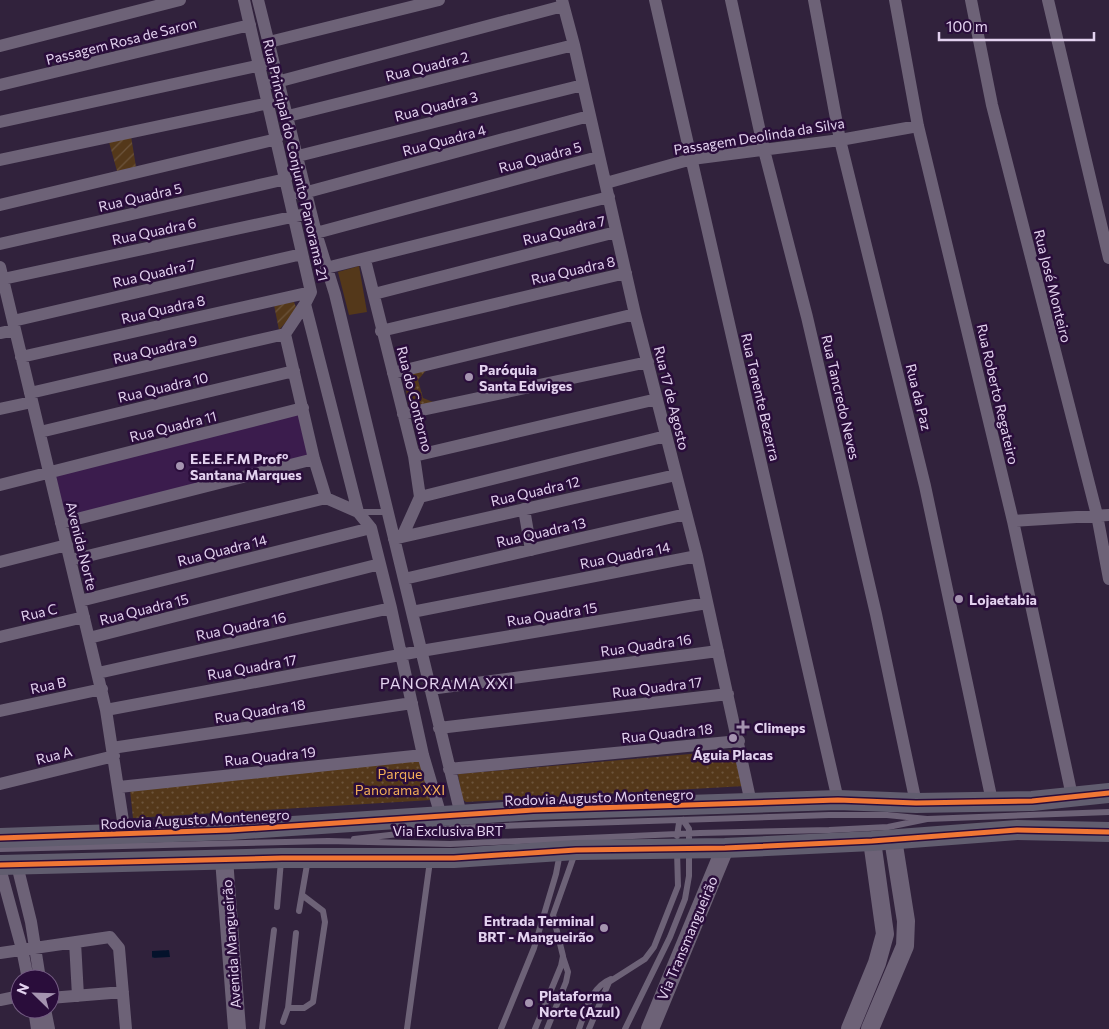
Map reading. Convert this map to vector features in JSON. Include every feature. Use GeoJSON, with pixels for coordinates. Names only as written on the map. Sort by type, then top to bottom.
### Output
{"type":"FeatureCollection","features":[{"type":"Feature","properties":{"kind":"main road","name":"Rodovia Augusto Montenegro"},"geometry":{"type":"LineString","coordinates":[[0,838],[230,830],[461,815],[838,800],[922,811],[992,801],[1032,801],[1109,793]]}},
{"type":"Feature","properties":{"kind":"main road"},"geometry":{"type":"LineString","coordinates":[[1084,832],[1109,823]]}},
{"type":"Feature","properties":{"kind":"main road"},"geometry":{"type":"LineString","coordinates":[[6,866],[224,858],[431,858],[568,845],[683,840],[725,848],[1017,830],[1109,832]]}},
{"type":"Feature","properties":{"kind":"street"},"geometry":{"type":"LineString","coordinates":[[0,46],[180,0]]}},
{"type":"Feature","properties":{"kind":"street","name":"Rua Principal do Conjunto Panorama 21"},"geometry":{"type":"LineString","coordinates":[[244,0],[311,292],[286,334]]}},
{"type":"Feature","properties":{"kind":"street","name":"Rua Principal do Conjunto Panorama 21"},"geometry":{"type":"LineString","coordinates":[[258,0],[316,233],[335,294],[388,512],[398,538],[404,579],[461,815]]}},
{"type":"Feature","properties":{"kind":"street"},"geometry":{"type":"LineString","coordinates":[[269,42],[439,0]]}},
{"type":"Feature","properties":{"kind":"street","name":"Rua Tenente Bezerra"},"geometry":{"type":"LineString","coordinates":[[655,0],[838,800]]}},
{"type":"Feature","properties":{"kind":"street","name":"Rua Tancredo Neves"},"geometry":{"type":"LineString","coordinates":[[731,0],[764,150],[806,317],[922,811]]}},
{"type":"Feature","properties":{"kind":"street","name":"Rua da Paz"},"geometry":{"type":"LineString","coordinates":[[814,0],[840,140],[925,486],[992,801]]}},
{"type":"Feature","properties":{"kind":"street","name":"Rua Roberto Regateiro"},"geometry":{"type":"LineString","coordinates":[[895,0],[918,126],[1013,521],[1072,796]]}},
{"type":"Feature","properties":{"kind":"street","name":"Rua José Monteiro"},"geometry":{"type":"LineString","coordinates":[[971,0],[992,105],[1103,515],[1109,579]]}},
{"type":"Feature","properties":{"kind":"street"},"geometry":{"type":"LineString","coordinates":[[1048,0],[1109,258]]}},
{"type":"Feature","properties":{"kind":"street"},"geometry":{"type":"LineString","coordinates":[[264,85],[562,3]]}},
{"type":"Feature","properties":{"kind":"street","name":"Rua 17 de Agosto"},"geometry":{"type":"LineString","coordinates":[[562,3],[574,45],[635,314],[696,556],[739,741],[751,803]]}},
{"type":"Feature","properties":{"kind":"street","name":"Passagem Rosa de Saron"},"geometry":{"type":"LineString","coordinates":[[0,86],[250,25]]}},
{"type":"Feature","properties":{"kind":"street","name":"Rua Quadra 2"},"geometry":{"type":"LineString","coordinates":[[288,116],[574,45]]}},
{"type":"Feature","properties":{"kind":"street"},"geometry":{"type":"LineString","coordinates":[[0,122],[274,62]]}},
{"type":"Feature","properties":{"kind":"street","name":"Rua Quadra 3"},"geometry":{"type":"LineString","coordinates":[[298,156],[583,85]]}},
{"type":"Feature","properties":{"kind":"street"},"geometry":{"type":"LineString","coordinates":[[0,160],[269,103]]}},
{"type":"Feature","properties":{"kind":"street","name":"Rua Quadra 4"},"geometry":{"type":"LineString","coordinates":[[307,192],[589,116]]}},
{"type":"Feature","properties":{"kind":"street","name":"Passagem Deolinda da Silva"},"geometry":{"type":"LineString","coordinates":[[606,183],[692,159],[840,140],[918,126]]}},
{"type":"Feature","properties":{"kind":"street"},"geometry":{"type":"LineString","coordinates":[[0,205],[277,140]]}},
{"type":"Feature","properties":{"kind":"street","name":"Rua Quadra 5"},"geometry":{"type":"LineString","coordinates":[[316,233],[598,157]]}},
{"type":"Feature","properties":{"kind":"street","name":"Rua Quadra 5"},"geometry":{"type":"LineString","coordinates":[[0,244],[286,179]]}},
{"type":"Feature","properties":{"kind":"street"},"geometry":{"type":"LineString","coordinates":[[290,197],[307,192]]}},
{"type":"Feature","properties":{"kind":"street"},"geometry":{"type":"LineString","coordinates":[[326,268],[365,260],[609,197]]}},
{"type":"Feature","properties":{"kind":"street","name":"Rua Quadra 6"},"geometry":{"type":"LineString","coordinates":[[2,273],[312,213]]}},
{"type":"Feature","properties":{"kind":"street","name":"Rua Quadra 7"},"geometry":{"type":"LineString","coordinates":[[374,294],[616,232]]}},
{"type":"Feature","properties":{"kind":"street","name":"Rua Quadra 7"},"geometry":{"type":"LineString","coordinates":[[0,334],[14,325],[302,254]]}},
{"type":"Feature","properties":{"kind":"street","name":"Rua do Contorno"},"geometry":{"type":"LineString","coordinates":[[365,260],[381,331],[414,456],[420,497]]}},
{"type":"Feature","properties":{"kind":"street","name":"Avenida Norte"},"geometry":{"type":"LineString","coordinates":[[2,273],[102,689],[125,834]]}},
{"type":"Feature","properties":{"kind":"street","name":"Rua Quadra 8"},"geometry":{"type":"LineString","coordinates":[[381,331],[626,273]]}},
{"type":"Feature","properties":{"kind":"street","name":"Rua Quadra 8"},"geometry":{"type":"LineString","coordinates":[[22,357],[311,292]]}},
{"type":"Feature","properties":{"kind":"street"},"geometry":{"type":"LineString","coordinates":[[305,304],[358,512],[370,528],[380,564],[423,755],[441,816]]}},
{"type":"Feature","properties":{"kind":"street"},"geometry":{"type":"LineString","coordinates":[[393,373],[635,314]]}},
{"type":"Feature","properties":{"kind":"street"},"geometry":{"type":"LineString","coordinates":[[286,334],[314,459],[326,498]]}},
{"type":"Feature","properties":{"kind":"street","name":"Rua Quadra 9"},"geometry":{"type":"LineString","coordinates":[[0,409],[31,397],[286,334]]}},
{"type":"Feature","properties":{"kind":"street"},"geometry":{"type":"LineString","coordinates":[[403,414],[648,362]]}},
{"type":"Feature","properties":{"kind":"street","name":"Rua Quadra 10"},"geometry":{"type":"LineString","coordinates":[[40,432],[294,371]]}},
{"type":"Feature","properties":{"kind":"street"},"geometry":{"type":"LineString","coordinates":[[414,456],[657,399]]}},
{"type":"Feature","properties":{"kind":"street","name":"Rua Quadra 11"},"geometry":{"type":"LineString","coordinates":[[0,485],[303,408]]}},
{"type":"Feature","properties":{"kind":"street"},"geometry":{"type":"LineString","coordinates":[[398,538],[420,497],[666,436]]}},
{"type":"Feature","properties":{"kind":"street"},"geometry":{"type":"LineString","coordinates":[[62,523],[314,459]]}},
{"type":"Feature","properties":{"kind":"street","name":"Rua Quadra 12"},"geometry":{"type":"LineString","coordinates":[[398,538],[676,475]]}},
{"type":"Feature","properties":{"kind":"street"},"geometry":{"type":"LineString","coordinates":[[70,560],[326,498],[358,512]]}},
{"type":"Feature","properties":{"kind":"street"},"geometry":{"type":"LineString","coordinates":[[524,509],[531,550]]}},
{"type":"Feature","properties":{"kind":"street","name":"Rua Quadra 13"},"geometry":{"type":"LineString","coordinates":[[404,579],[686,514]]}},
{"type":"Feature","properties":{"kind":"street"},"geometry":{"type":"LineString","coordinates":[[1013,521],[1103,515]]}},
{"type":"Feature","properties":{"kind":"street","name":"Rua Quadra 14"},"geometry":{"type":"LineString","coordinates":[[80,601],[370,528]]}},
{"type":"Feature","properties":{"kind":"street"},"geometry":{"type":"LineString","coordinates":[[0,562],[67,545]]}},
{"type":"Feature","properties":{"kind":"street","name":"Rua Quadra 14"},"geometry":{"type":"LineString","coordinates":[[412,612],[696,556]]}},
{"type":"Feature","properties":{"kind":"street","name":"Rua Quadra 15"},"geometry":{"type":"LineString","coordinates":[[89,638],[380,564]]}},
{"type":"Feature","properties":{"kind":"street","name":"Rua Quadra 15"},"geometry":{"type":"LineString","coordinates":[[402,655],[707,603]]}},
{"type":"Feature","properties":{"kind":"street","name":"Rua Quadra 16"},"geometry":{"type":"LineString","coordinates":[[98,673],[391,608]]}},
{"type":"Feature","properties":{"kind":"street","name":"Rua C"},"geometry":{"type":"LineString","coordinates":[[0,637],[84,617]]}},
{"type":"Feature","properties":{"kind":"street","name":"Rua Quadra 16"},"geometry":{"type":"LineString","coordinates":[[430,689],[718,651]]}},
{"type":"Feature","properties":{"kind":"street","name":"Rua Quadra 17"},"geometry":{"type":"LineString","coordinates":[[106,710],[402,655]]}},
{"type":"Feature","properties":{"kind":"street","name":"Rua B"},"geometry":{"type":"LineString","coordinates":[[0,711],[102,689]]}},
{"type":"Feature","properties":{"kind":"street","name":"Rua Quadra 17"},"geometry":{"type":"LineString","coordinates":[[439,728],[728,694]]}},
{"type":"Feature","properties":{"kind":"street","name":"Rua Quadra 18"},"geometry":{"type":"LineString","coordinates":[[113,752],[412,703]]}},
{"type":"Feature","properties":{"kind":"street","name":"Rua Quadra 18"},"geometry":{"type":"LineString","coordinates":[[449,769],[739,741]]}},
{"type":"Feature","properties":{"kind":"street","name":"Rua A"},"geometry":{"type":"LineString","coordinates":[[0,784],[113,752]]}},
{"type":"Feature","properties":{"kind":"street","name":"Rua Quadra 19"},"geometry":{"type":"LineString","coordinates":[[119,787],[423,755]]}},
{"type":"Feature","properties":{"kind":"street"},"geometry":{"type":"LineString","coordinates":[[870,1029],[905,946],[906,922],[893,839]]}},
{"type":"Feature","properties":{"kind":"street"},"geometry":{"type":"LineString","coordinates":[[850,1029],[878,963],[885,934],[872,840]]}},
{"type":"Feature","properties":{"kind":"street","name":"Via Transmangueirão"},"geometry":{"type":"LineString","coordinates":[[650,1029],[725,848]]}},
{"type":"Feature","properties":{"kind":"street","name":"Avenida Mangueirão"},"geometry":{"type":"LineString","coordinates":[[224,858],[237,1029]]}},
{"type":"Feature","properties":{"kind":"street"},"geometry":{"type":"LineString","coordinates":[[6,866],[36,969]]}},
{"type":"Feature","properties":{"kind":"street"},"geometry":{"type":"LineString","coordinates":[[0,953],[110,937],[119,948],[126,1029]]}},
{"type":"Feature","properties":{"kind":"street"},"geometry":{"type":"LineString","coordinates":[[75,942],[78,996]]}},
{"type":"Feature","properties":{"kind":"street"},"geometry":{"type":"LineString","coordinates":[[28,969],[29,948]]}},
{"type":"Feature","properties":{"kind":"street"},"geometry":{"type":"LineString","coordinates":[[60,997],[123,992]]}},
{"type":"Feature","properties":{"kind":"lane"},"geometry":{"type":"LineString","coordinates":[[358,512],[388,512]]}},
{"type":"Feature","properties":{"kind":"lane","name":"Via Exclusiva BRT"},"geometry":{"type":"LineString","coordinates":[[328,842],[452,828],[830,815],[887,815],[922,811],[1109,812]]}},
{"type":"Feature","properties":{"kind":"lane","name":"Via Exclusiva BRT"},"geometry":{"type":"LineString","coordinates":[[683,840],[878,827],[922,811]]}},
{"type":"Feature","properties":{"kind":"lane"},"geometry":{"type":"LineString","coordinates":[[578,1029],[597,987],[644,959],[654,947],[678,886],[683,840],[687,823],[683,820],[679,823],[683,840],[685,899],[670,937],[626,1029]]}},
{"type":"Feature","properties":{"kind":"lane","name":"Via Exclusiva BRT"},"geometry":{"type":"LineString","coordinates":[[328,842],[568,845]]}},
{"type":"Feature","properties":{"kind":"lane"},"geometry":{"type":"LineString","coordinates":[[0,849],[328,842]]}},
{"type":"Feature","properties":{"kind":"lane"},"geometry":{"type":"LineString","coordinates":[[547,1029],[566,982],[568,972],[553,915],[568,845]]}},
{"type":"Feature","properties":{"kind":"lane"},"geometry":{"type":"LineString","coordinates":[[500,1029],[534,948],[556,874],[568,845]]}},
{"type":"Feature","properties":{"kind":"lane"},"geometry":{"type":"LineString","coordinates":[[277,907],[282,858]]}},
{"type":"Feature","properties":{"kind":"lane"},"geometry":{"type":"LineString","coordinates":[[299,910],[308,858]]}},
{"type":"Feature","properties":{"kind":"lane"},"geometry":{"type":"LineString","coordinates":[[407,1029],[431,858]]}},
{"type":"Feature","properties":{"kind":"lane"},"geometry":{"type":"LineString","coordinates":[[288,1008],[304,1008],[313,1002],[325,922],[323,911],[302,895]]}},
{"type":"Feature","properties":{"kind":"lane"},"geometry":{"type":"LineString","coordinates":[[262,1029],[274,930]]}},
{"type":"Feature","properties":{"kind":"lane"},"geometry":{"type":"LineString","coordinates":[[283,1022],[288,1008],[296,933]]}},
{"type":"Feature","properties":{"kind":"lane"},"geometry":{"type":"LineString","coordinates":[[535,1029],[561,966],[563,955]]}},
{"type":"Feature","properties":{"kind":"lane"},"geometry":{"type":"LineString","coordinates":[[588,1029],[604,992],[615,977]]}},
{"type":"Feature","properties":{"kind":"shaded area","name":"E.E.E.F.M Profº Santana Marques"},"geometry":{"type":"Polygon","coordinates":[[[301,411],[310,457],[63,520],[50,475],[301,411]]]}},
{"type":"Feature","properties":{"kind":"green space"},"geometry":{"type":"Polygon","coordinates":[[[131,136],[136,167],[117,171],[109,142],[131,136]]]}},
{"type":"Feature","properties":{"kind":"green space"},"geometry":{"type":"Polygon","coordinates":[[[359,266],[367,312],[349,315],[338,272],[359,266]]]}},
{"type":"Feature","properties":{"kind":"green space"},"geometry":{"type":"Polygon","coordinates":[[[294,302],[297,310],[279,330],[274,305],[294,302]]]}},
{"type":"Feature","properties":{"kind":"green space"},"geometry":{"type":"Polygon","coordinates":[[[429,367],[418,380],[423,398],[443,406],[410,413],[404,379],[408,373],[429,367]]]}},
{"type":"Feature","properties":{"kind":"green space","name":"Parque Panorama XXI"},"geometry":{"type":"Polygon","coordinates":[[[737,750],[745,786],[466,802],[462,799],[458,774],[737,750]]]}},
{"type":"Feature","properties":{"kind":"green space","name":"Parque Panorama XXI"},"geometry":{"type":"Polygon","coordinates":[[[419,758],[431,800],[133,818],[130,790],[419,758]]]}},
{"type":"Feature","properties":{"kind":"water"},"geometry":{"type":"Polygon","coordinates":[[[169,950],[170,957],[152,958],[152,951],[169,950]]]}},
{"type":"Feature","properties":{"kind":"cycle path"},"geometry":{"type":"LineString","coordinates":[[0,838],[230,830],[533,810],[838,800],[916,803],[1032,801],[1109,793]]}},
{"type":"Feature","properties":{"kind":"cycle path"},"geometry":{"type":"LineString","coordinates":[[0,865],[282,858],[454,858],[576,850],[725,848],[872,841],[1017,830],[1109,832]]}},
{"type":"Feature","properties":{"kind":"place","name":"Paróquia Santa Edwiges"},"geometry":{"type":"Point","coordinates":[469,377]}},
{"type":"Feature","properties":{"kind":"place","name":"E.E.E.F.M Profº Santana Marques"},"geometry":{"type":"Point","coordinates":[180,466]}},
{"type":"Feature","properties":{"kind":"place","name":"Lojaetabia"},"geometry":{"type":"Point","coordinates":[959,599]}},
{"type":"Feature","properties":{"kind":"place","name":"Climeps"},"geometry":{"type":"Point","coordinates":[743,727]}},
{"type":"Feature","properties":{"kind":"place","name":"Águia Placas"},"geometry":{"type":"Point","coordinates":[733,738]}},
{"type":"Feature","properties":{"kind":"place","name":"Entrada Terminal BRT - Mangueirão"},"geometry":{"type":"Point","coordinates":[604,928]}},
{"type":"Feature","properties":{"kind":"place","name":"Plataforma Norte (Azul)"},"geometry":{"type":"Point","coordinates":[529,1003]}},
{"type":"Feature","properties":{"kind":"district","name":"PANORAMA XXI"},"geometry":{"type":"Point","coordinates":[447,682]}}]}
